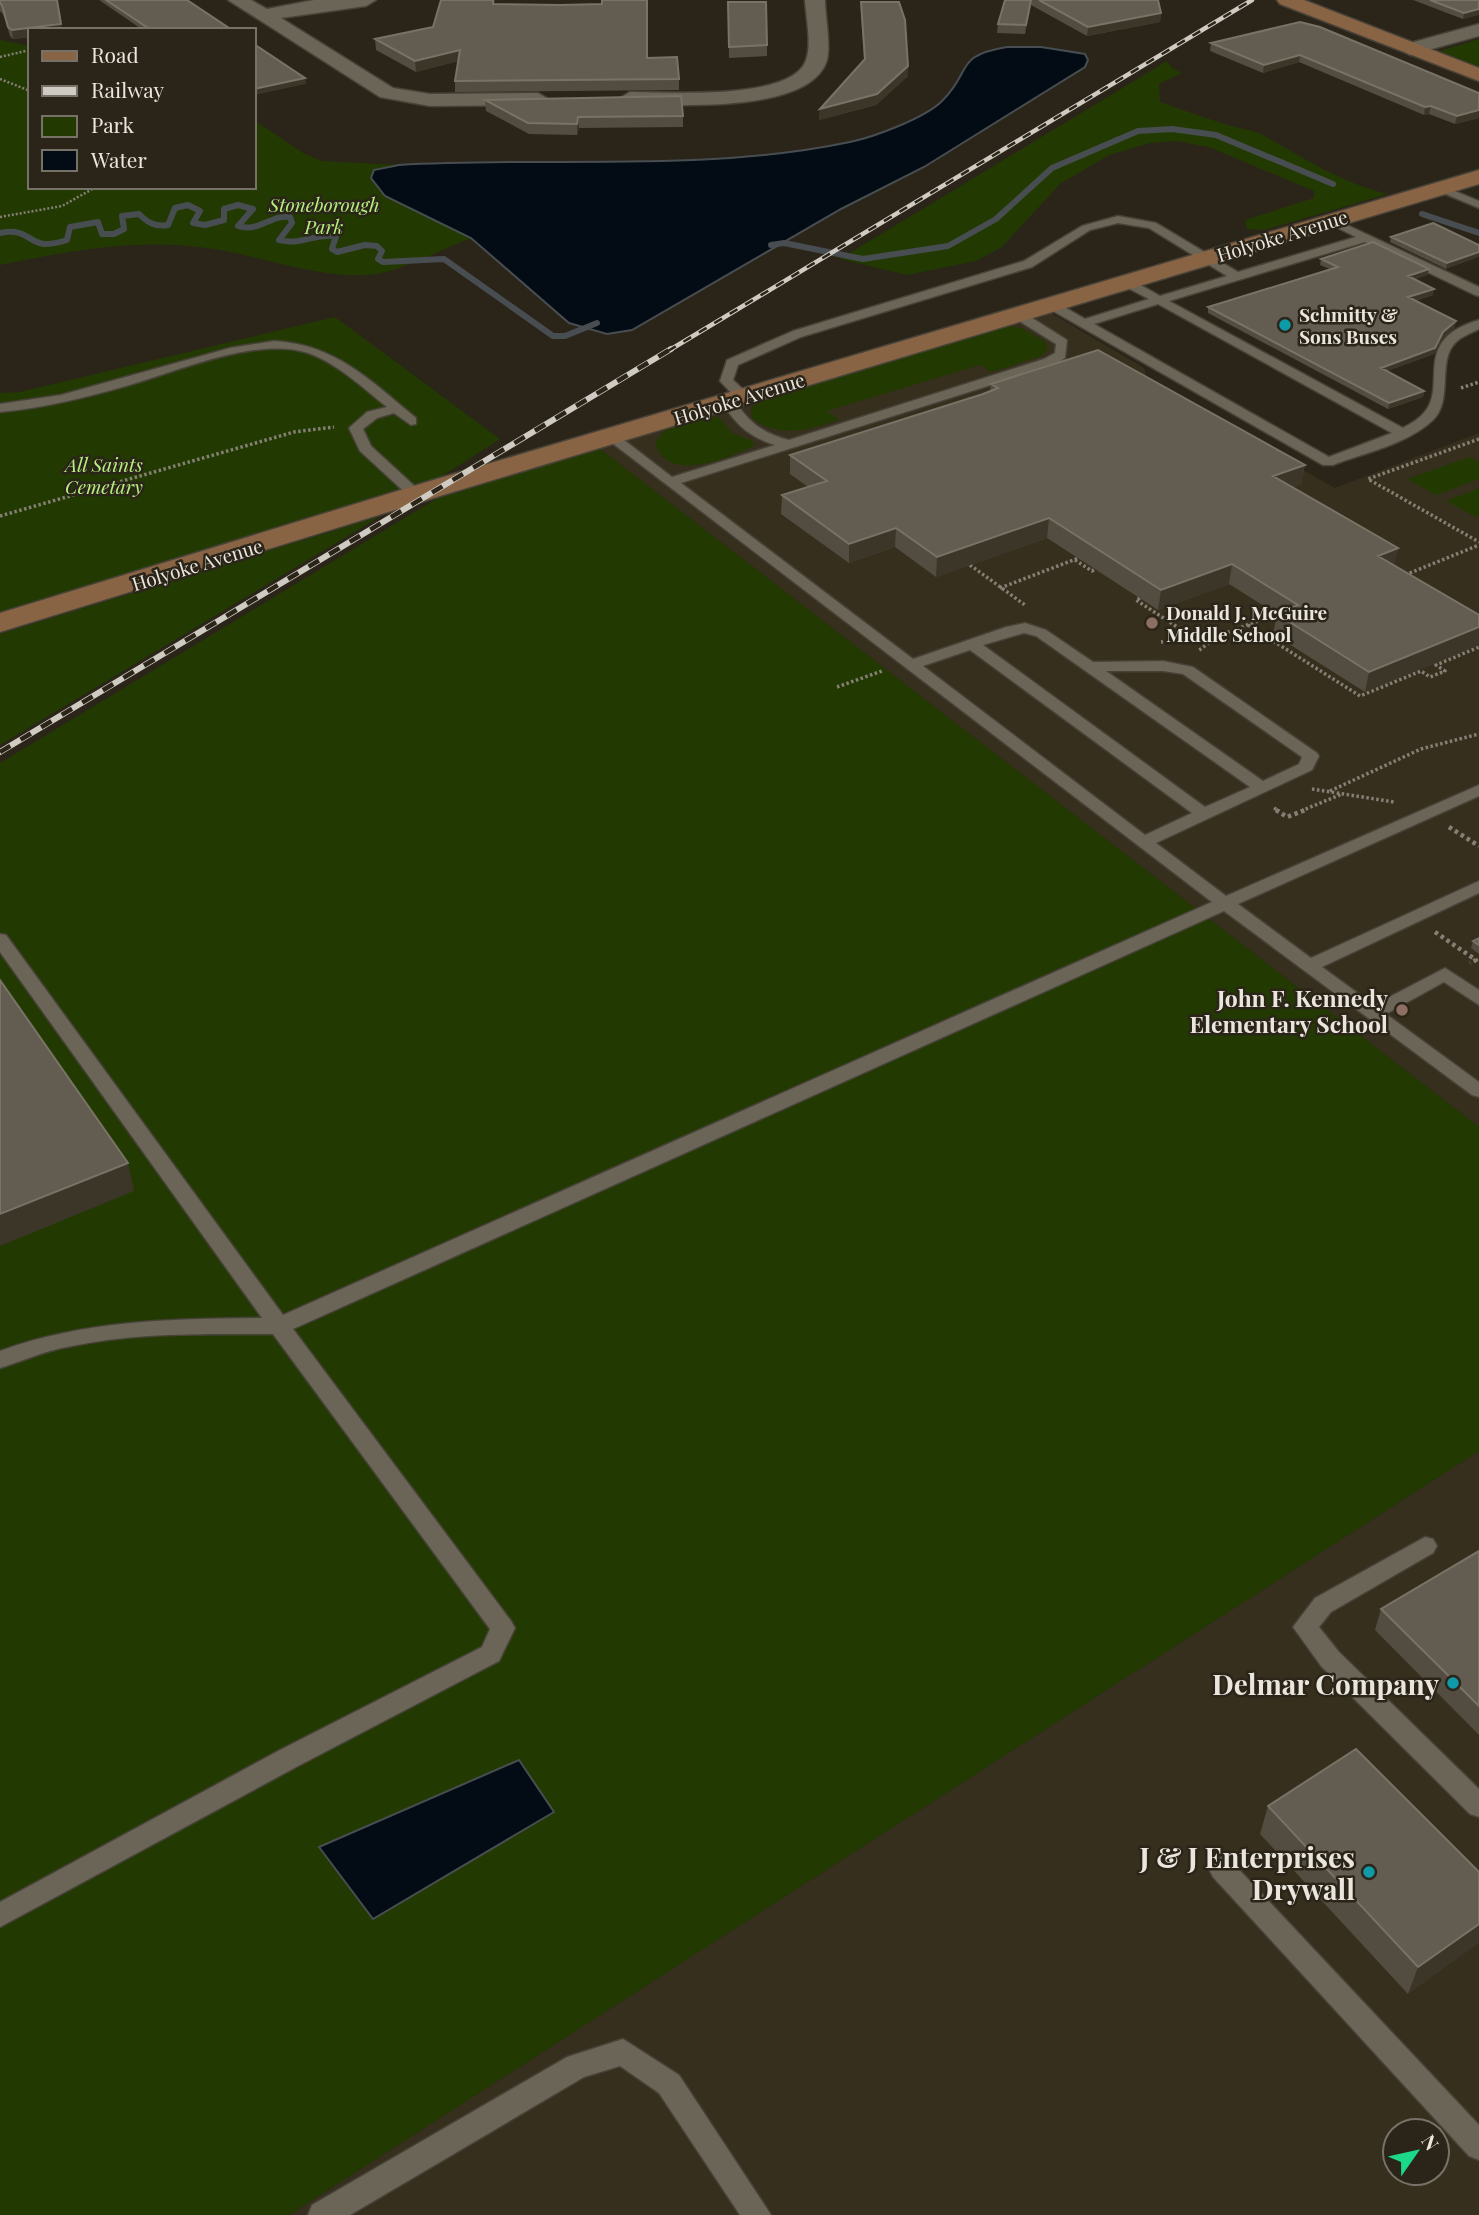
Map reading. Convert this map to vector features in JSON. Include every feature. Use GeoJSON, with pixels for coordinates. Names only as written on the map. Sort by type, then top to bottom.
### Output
{"type":"FeatureCollection","features":[{"type":"Feature","properties":{"kind":"street"},"geometry":{"type":"LineString","coordinates":[[238,0],[387,93],[430,100],[563,99]]}},
{"type":"Feature","properties":{"kind":"street"},"geometry":{"type":"LineString","coordinates":[[263,16],[323,4],[366,0]]}},
{"type":"Feature","properties":{"kind":"street"},"geometry":{"type":"LineString","coordinates":[[604,98],[735,96],[773,90],[801,80],[816,66],[815,0]]}},
{"type":"Feature","properties":{"kind":"street"},"geometry":{"type":"LineString","coordinates":[[1287,0],[1479,75]]}},
{"type":"Feature","properties":{"kind":"street"},"geometry":{"type":"LineString","coordinates":[[1410,49],[1479,30]]}},
{"type":"Feature","properties":{"kind":"street","name":"Holyoke Avenue"},"geometry":{"type":"LineString","coordinates":[[0,623],[610,436],[1479,177]]}},
{"type":"Feature","properties":{"kind":"lane"},"geometry":{"type":"LineString","coordinates":[[1440,188],[1479,205]]}},
{"type":"Feature","properties":{"kind":"lane"},"geometry":{"type":"LineString","coordinates":[[791,444],[750,430],[738,420],[735,399],[726,381],[732,363],[797,334],[1028,264],[1086,228],[1118,219],[1152,225],[1236,276]]}},
{"type":"Feature","properties":{"kind":"lane"},"geometry":{"type":"LineString","coordinates":[[1330,220],[1479,292]]}},
{"type":"Feature","properties":{"kind":"lane"},"geometry":{"type":"LineString","coordinates":[[1083,323],[1365,238]]}},
{"type":"Feature","properties":{"kind":"lane"},"geometry":{"type":"LineString","coordinates":[[1254,243],[1290,260]]}},
{"type":"Feature","properties":{"kind":"lane"},"geometry":{"type":"LineString","coordinates":[[1126,282],[1403,434]]}},
{"type":"Feature","properties":{"kind":"lane"},"geometry":{"type":"LineString","coordinates":[[1050,304],[1328,462],[1403,434],[1429,417],[1437,396],[1444,346],[1455,336],[1479,324]]}},
{"type":"Feature","properties":{"kind":"lane"},"geometry":{"type":"LineString","coordinates":[[670,482],[1049,362],[1061,355],[1063,343],[1017,314]]}},
{"type":"Feature","properties":{"kind":"lane"},"geometry":{"type":"LineString","coordinates":[[0,408],[67,398],[236,351],[277,345],[312,350],[358,379],[411,421]]}},
{"type":"Feature","properties":{"kind":"lane"},"geometry":{"type":"LineString","coordinates":[[396,409],[372,415],[356,428],[365,448],[416,495]]}},
{"type":"Feature","properties":{"kind":"lane"},"geometry":{"type":"LineString","coordinates":[[610,436],[1143,842],[1479,1091]]}},
{"type":"Feature","properties":{"kind":"lane"},"geometry":{"type":"LineString","coordinates":[[911,665],[1025,628],[1041,633],[1092,667],[1256,790]]}},
{"type":"Feature","properties":{"kind":"lane"},"geometry":{"type":"LineString","coordinates":[[972,644],[1203,814]]}},
{"type":"Feature","properties":{"kind":"lane"},"geometry":{"type":"LineString","coordinates":[[1092,667],[1188,670],[1311,756],[1306,767],[1143,842]]}},
{"type":"Feature","properties":{"kind":"lane"},"geometry":{"type":"LineString","coordinates":[[0,1360],[36,1344],[153,1328],[279,1326],[1223,902],[1479,790]]}},
{"type":"Feature","properties":{"kind":"lane"},"geometry":{"type":"LineString","coordinates":[[1309,966],[1479,886]]}},
{"type":"Feature","properties":{"kind":"lane"},"geometry":{"type":"LineString","coordinates":[[0,939],[279,1326],[503,1628],[491,1654],[289,1758],[0,1915]]}},
{"type":"Feature","properties":{"kind":"lane"},"geometry":{"type":"LineString","coordinates":[[1373,1013],[1445,974],[1479,999]]}},
{"type":"Feature","properties":{"kind":"lane"},"geometry":{"type":"LineString","coordinates":[[1425,1546],[1323,1605],[1305,1627],[1330,1659],[1479,1806]]}},
{"type":"Feature","properties":{"kind":"lane"},"geometry":{"type":"LineString","coordinates":[[1222,1869],[1479,2146]]}},
{"type":"Feature","properties":{"kind":"lane"},"geometry":{"type":"LineString","coordinates":[[322,2215],[577,2066],[623,2052],[669,2084],[757,2215]]}},
{"type":"Feature","properties":{"kind":"path"},"geometry":{"type":"LineString","coordinates":[[141,28],[156,25]]}},
{"type":"Feature","properties":{"kind":"path"},"geometry":{"type":"LineString","coordinates":[[0,57],[28,50]]}},
{"type":"Feature","properties":{"kind":"path"},"geometry":{"type":"LineString","coordinates":[[0,79],[28,89]]}},
{"type":"Feature","properties":{"kind":"path"},"geometry":{"type":"LineString","coordinates":[[0,217],[62,206],[92,189]]}},
{"type":"Feature","properties":{"kind":"path"},"geometry":{"type":"LineString","coordinates":[[0,516],[294,432],[324,427],[356,428]]}},
{"type":"Feature","properties":{"kind":"path"},"geometry":{"type":"LineString","coordinates":[[1479,439],[1368,479],[1479,544]]}},
{"type":"Feature","properties":{"kind":"path"},"geometry":{"type":"LineString","coordinates":[[1402,576],[1479,544]]}},
{"type":"Feature","properties":{"kind":"path"},"geometry":{"type":"LineString","coordinates":[[1000,588],[1088,555]]}},
{"type":"Feature","properties":{"kind":"path"},"geometry":{"type":"LineString","coordinates":[[1075,560],[1092,571],[1095,569]]}},
{"type":"Feature","properties":{"kind":"path"},"geometry":{"type":"LineString","coordinates":[[970,565],[1032,610],[1025,628]]}},
{"type":"Feature","properties":{"kind":"path"},"geometry":{"type":"LineString","coordinates":[[1140,598],[1136,600],[1194,638]]}},
{"type":"Feature","properties":{"kind":"path"},"geometry":{"type":"LineString","coordinates":[[1156,642],[1218,636],[1284,611]]}},
{"type":"Feature","properties":{"kind":"path"},"geometry":{"type":"LineString","coordinates":[[1248,625],[1360,696],[1421,671],[1430,677],[1445,671],[1436,665],[1479,647]]}},
{"type":"Feature","properties":{"kind":"path"},"geometry":{"type":"LineString","coordinates":[[1174,668],[1218,636]]}},
{"type":"Feature","properties":{"kind":"path"},"geometry":{"type":"LineString","coordinates":[[837,687],[880,671],[911,665]]}},
{"type":"Feature","properties":{"kind":"path"},"geometry":{"type":"LineString","coordinates":[[1329,791],[1413,752],[1457,737],[1479,734]]}},
{"type":"Feature","properties":{"kind":"path"},"geometry":{"type":"LineString","coordinates":[[1256,790],[1287,817],[1342,793]]}},
{"type":"Feature","properties":{"kind":"shaded area","name":"Donald J. McGuire Middle School"},"geometry":{"type":"Polygon","coordinates":[[[1049,312],[1144,368],[1149,384],[1335,488],[1479,433],[1479,1127],[599,448],[1049,312]]]}},
{"type":"Feature","properties":{"kind":"shaded area"},"geometry":{"type":"Polygon","coordinates":[[[1479,1451],[1479,2215],[289,2215],[1479,1451]]]}},
{"type":"Feature","properties":{"kind":"green space"},"geometry":{"type":"Polygon","coordinates":[[[1479,39],[1479,67],[1440,51],[1479,39]]]}},
{"type":"Feature","properties":{"kind":"green space","name":"Stoneborough Park"},"geometry":{"type":"Polygon","coordinates":[[[0,40],[28,46],[28,189],[256,189],[256,121],[303,153],[322,161],[399,165],[374,170],[385,196],[471,238],[409,264],[376,274],[334,274],[227,251],[155,244],[103,247],[0,265],[0,40]]]}},
{"type":"Feature","properties":{"kind":"green space"},"geometry":{"type":"Polygon","coordinates":[[[1167,61],[1171,67],[1182,73],[1159,84],[1160,102],[1259,133],[1339,177],[1388,194],[1264,230],[1247,229],[1245,220],[1314,198],[1314,191],[1209,147],[1176,141],[1150,143],[1109,155],[1060,184],[1002,247],[976,261],[907,275],[840,259],[1167,61]]]}},
{"type":"Feature","properties":{"kind":"green space","name":"All Saints Cemetary"},"geometry":{"type":"Polygon","coordinates":[[[335,317],[500,439],[436,480],[0,612],[0,393],[20,392],[335,317]]]}},
{"type":"Feature","properties":{"kind":"green space"},"geometry":{"type":"Polygon","coordinates":[[[1007,326],[1021,328],[1045,341],[1048,350],[1039,357],[991,372],[980,365],[827,411],[839,420],[817,427],[794,431],[773,429],[752,418],[751,409],[757,402],[1007,326]]]}},
{"type":"Feature","properties":{"kind":"green space"},"geometry":{"type":"Polygon","coordinates":[[[711,416],[720,418],[732,433],[753,441],[754,446],[729,457],[698,465],[671,462],[661,455],[655,442],[666,429],[711,416]]]}},
{"type":"Feature","properties":{"kind":"green space"},"geometry":{"type":"Polygon","coordinates":[[[599,448],[1479,1127],[1479,1451],[289,2215],[0,2215],[0,763],[436,499],[599,448]]]}},
{"type":"Feature","properties":{"kind":"green space"},"geometry":{"type":"Polygon","coordinates":[[[1469,457],[1479,462],[1479,479],[1436,495],[1407,479],[1469,457]]]}},
{"type":"Feature","properties":{"kind":"green space"},"geometry":{"type":"Polygon","coordinates":[[[1479,488],[1479,516],[1476,517],[1446,501],[1479,488]]]}},
{"type":"Feature","properties":{"kind":"green space"},"geometry":{"type":"Polygon","coordinates":[[[381,516],[0,745],[0,634],[381,516]]]}},
{"type":"Feature","properties":{"kind":"water"},"geometry":{"type":"Polygon","coordinates":[[[1007,47],[1041,47],[1085,54],[1088,60],[1085,67],[924,167],[841,209],[632,330],[607,334],[569,323],[471,238],[385,196],[371,178],[374,170],[399,165],[681,161],[794,152],[850,142],[872,136],[924,114],[942,101],[971,60],[978,55],[1007,47]]]}},
{"type":"Feature","properties":{"kind":"water"},"geometry":{"type":"Polygon","coordinates":[[[519,1760],[554,1812],[373,1919],[319,1847],[519,1760]]]}},
{"type":"Feature","properties":{"kind":"building"},"geometry":{"type":"Polygon","coordinates":[[[0,0],[57,0],[61,24],[12,30],[8,27],[0,0]]]}},
{"type":"Feature","properties":{"kind":"building"},"geometry":{"type":"Polygon","coordinates":[[[106,0],[187,0],[229,28],[148,28],[106,0]]]}},
{"type":"Feature","properties":{"kind":"building"},"geometry":{"type":"Polygon","coordinates":[[[441,0],[493,0],[493,4],[560,5],[602,4],[602,0],[647,0],[647,58],[677,57],[679,79],[455,81],[460,50],[415,61],[375,39],[433,27],[441,0]]]}},
{"type":"Feature","properties":{"kind":"building"},"geometry":{"type":"Polygon","coordinates":[[[1005,0],[1031,0],[1026,25],[998,24],[1005,0]]]}},
{"type":"Feature","properties":{"kind":"building"},"geometry":{"type":"Polygon","coordinates":[[[1039,0],[1158,0],[1161,13],[1088,27],[1039,0]]]}},
{"type":"Feature","properties":{"kind":"building"},"geometry":{"type":"Polygon","coordinates":[[[1430,0],[1479,0],[1479,9],[1464,13],[1430,0]]]}},
{"type":"Feature","properties":{"kind":"building"},"geometry":{"type":"Polygon","coordinates":[[[728,2],[766,2],[767,45],[729,47],[728,2]]]}},
{"type":"Feature","properties":{"kind":"building"},"geometry":{"type":"Polygon","coordinates":[[[861,2],[899,2],[905,20],[908,66],[877,94],[820,109],[865,59],[861,2]]]}},
{"type":"Feature","properties":{"kind":"building"},"geometry":{"type":"Polygon","coordinates":[[[1300,22],[1320,27],[1479,93],[1479,110],[1457,116],[1431,106],[1425,107],[1300,55],[1264,65],[1211,43],[1300,22]]]}},
{"type":"Feature","properties":{"kind":"building"},"geometry":{"type":"Polygon","coordinates":[[[256,45],[305,78],[256,89],[256,45]]]}},
{"type":"Feature","properties":{"kind":"building"},"geometry":{"type":"Polygon","coordinates":[[[681,96],[683,116],[578,117],[577,124],[528,123],[485,100],[681,96]]]}},
{"type":"Feature","properties":{"kind":"building"},"geometry":{"type":"Polygon","coordinates":[[[1433,223],[1479,245],[1479,252],[1447,263],[1391,237],[1433,223]]]}},
{"type":"Feature","properties":{"kind":"building"},"geometry":{"type":"Polygon","coordinates":[[[1373,242],[1429,269],[1408,276],[1434,289],[1408,297],[1456,321],[1443,332],[1435,348],[1381,368],[1424,391],[1389,403],[1208,307],[1338,267],[1321,259],[1373,242]]]}},
{"type":"Feature","properties":{"kind":"building"},"geometry":{"type":"Polygon","coordinates":[[[1098,350],[1305,465],[1273,476],[1398,548],[1378,556],[1479,615],[1479,627],[1369,672],[1277,614],[1298,605],[1232,564],[1161,590],[1049,518],[937,557],[896,528],[849,544],[782,495],[827,481],[790,455],[983,394],[998,388],[991,384],[1098,350]]]}},
{"type":"Feature","properties":{"kind":"building"},"geometry":{"type":"Polygon","coordinates":[[[0,980],[128,1163],[0,1214],[0,980]]]}},
{"type":"Feature","properties":{"kind":"building","name":"Delmar Company"},"geometry":{"type":"Polygon","coordinates":[[[1479,1551],[1479,1706],[1381,1609],[1479,1551]]]}},
{"type":"Feature","properties":{"kind":"building","name":"J & J Enterprises Drywall"},"geometry":{"type":"Polygon","coordinates":[[[1356,1749],[1479,1872],[1479,1924],[1418,1967],[1268,1806],[1356,1749]]]}},
{"type":"Feature","properties":{"kind":"waterway"},"geometry":{"type":"LineString","coordinates":[[771,245],[784,243],[863,259],[948,246],[996,219],[1052,168],[1138,131],[1172,129],[1216,135],[1333,184]]}},
{"type":"Feature","properties":{"kind":"waterway"},"geometry":{"type":"LineString","coordinates":[[0,233],[20,233],[37,242],[54,243],[67,240],[70,227],[98,222],[102,234],[114,234],[124,229],[122,216],[139,214],[152,224],[168,225],[175,208],[188,205],[200,211],[193,223],[205,225],[224,220],[224,209],[238,205],[253,209],[238,226],[245,228],[277,218],[290,217],[292,223],[279,240],[336,236],[332,249],[337,252],[365,245],[377,246],[382,251],[378,259],[383,262],[444,259],[553,336],[565,336],[597,323]]}},
{"type":"Feature","properties":{"kind":"waterway"},"geometry":{"type":"LineString","coordinates":[[1422,214],[1479,233]]}},
{"type":"Feature","properties":{"kind":"railway"},"geometry":{"type":"LineString","coordinates":[[668,351],[1252,0]]}},
{"type":"Feature","properties":{"kind":"railway"},"geometry":{"type":"LineString","coordinates":[[0,752],[671,349]]}},
{"type":"Feature","properties":{"kind":"place","name":"Schmitty & Sons Buses"},"geometry":{"type":"Point","coordinates":[1285,325]}},
{"type":"Feature","properties":{"kind":"place","name":"Donald J. McGuire Middle School"},"geometry":{"type":"Point","coordinates":[1152,623]}},
{"type":"Feature","properties":{"kind":"place","name":"John F. Kennedy Elementary School"},"geometry":{"type":"Point","coordinates":[1402,1010]}},
{"type":"Feature","properties":{"kind":"place","name":"Delmar Company"},"geometry":{"type":"Point","coordinates":[1453,1683]}},
{"type":"Feature","properties":{"kind":"place","name":"J & J Enterprises Drywall"},"geometry":{"type":"Point","coordinates":[1369,1872]}}]}
